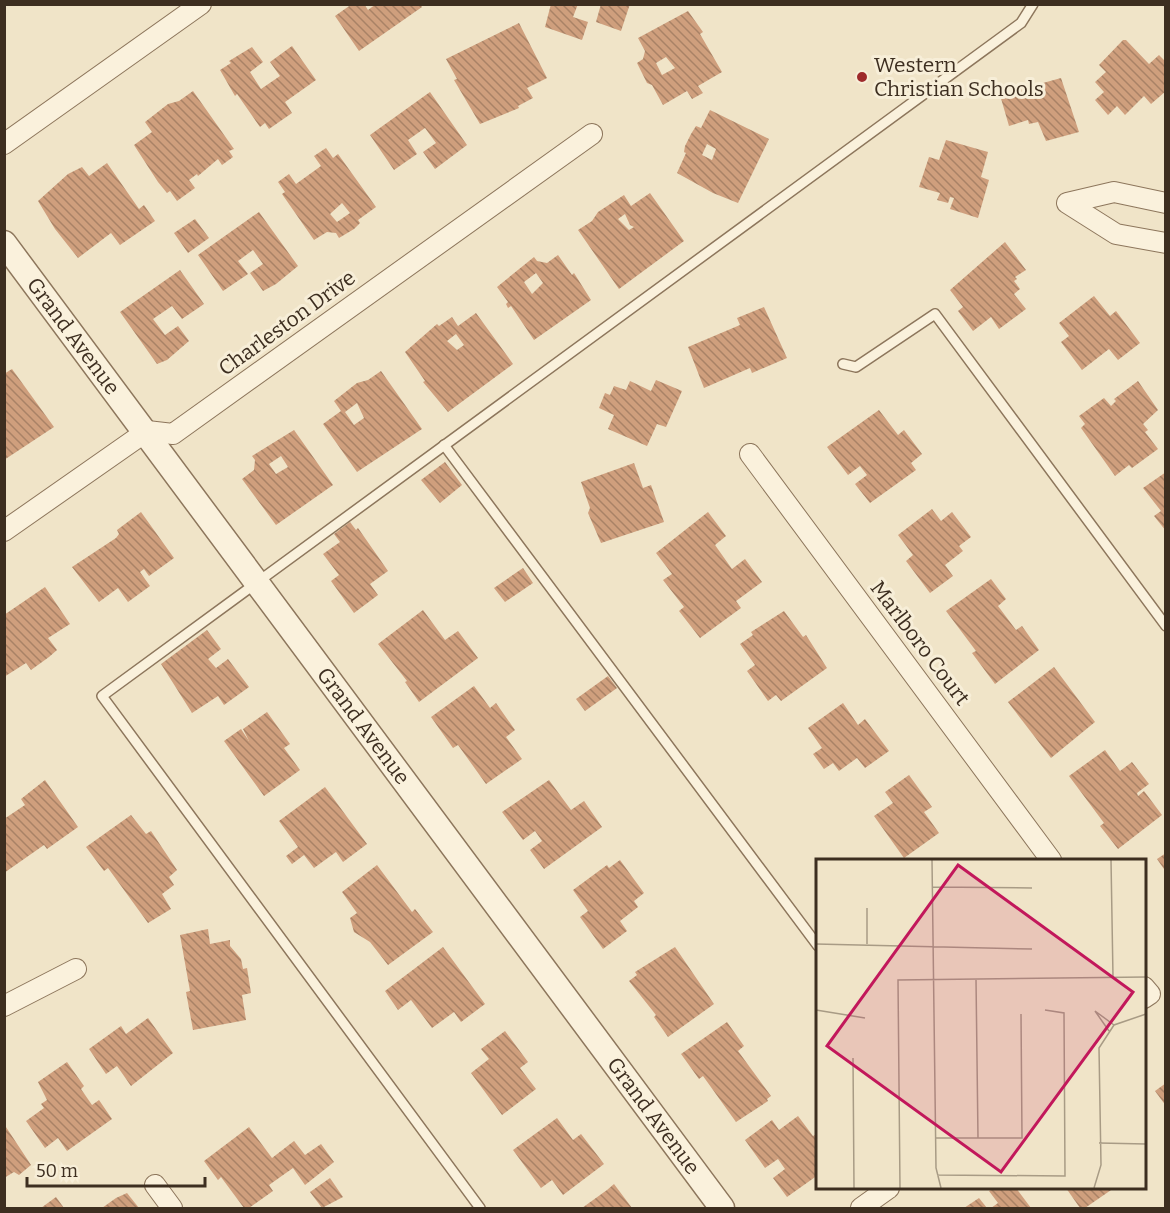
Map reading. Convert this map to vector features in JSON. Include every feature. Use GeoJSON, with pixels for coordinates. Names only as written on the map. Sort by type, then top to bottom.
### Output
{"type":"FeatureCollection","features":[{"type":"Feature","properties":{"kind":"street"},"geometry":{"type":"LineString","coordinates":[[4,144],[201,4]]}},
{"type":"Feature","properties":{"kind":"street","name":"Charleston Drive"},"geometry":{"type":"LineString","coordinates":[[147,431],[173,434],[592,134]]}},
{"type":"Feature","properties":{"kind":"street"},"geometry":{"type":"LineString","coordinates":[[1166,202],[1114,192],[1067,203],[1116,234],[1166,243]]}},
{"type":"Feature","properties":{"kind":"street","name":"Grand Avenue"},"geometry":{"type":"LineString","coordinates":[[4,243],[147,431],[722,1209]]}},
{"type":"Feature","properties":{"kind":"street"},"geometry":{"type":"LineString","coordinates":[[4,531],[147,431]]}},
{"type":"Feature","properties":{"kind":"street","name":"Marlboro Court"},"geometry":{"type":"LineString","coordinates":[[750,454],[1050,859]]}},
{"type":"Feature","properties":{"kind":"street"},"geometry":{"type":"LineString","coordinates":[[4,1006],[76,969]]}},
{"type":"Feature","properties":{"kind":"street"},"geometry":{"type":"LineString","coordinates":[[155,1185],[172,1209]]}},
{"type":"Feature","properties":{"kind":"street"},"geometry":{"type":"LineString","coordinates":[[861,1209],[888,1189]]}},
{"type":"Feature","properties":{"kind":"lane"},"geometry":{"type":"LineString","coordinates":[[480,1209],[102,696],[1021,23],[1033,4]]}},
{"type":"Feature","properties":{"kind":"lane"},"geometry":{"type":"LineString","coordinates":[[843,363],[856,367],[934,314],[1166,626]]}},
{"type":"Feature","properties":{"kind":"lane"},"geometry":{"type":"LineString","coordinates":[[444,445],[816,943]]}},
{"type":"Feature","properties":{"kind":"building"},"geometry":{"type":"Polygon","coordinates":[[[352,4],[364,4],[368,10],[376,4],[420,4],[422,7],[359,51],[335,16],[352,4]]]}},
{"type":"Feature","properties":{"kind":"building"},"geometry":{"type":"Polygon","coordinates":[[[551,4],[578,4],[573,17],[588,22],[582,40],[545,27],[551,4]]]}},
{"type":"Feature","properties":{"kind":"building"},"geometry":{"type":"Polygon","coordinates":[[[601,4],[630,4],[621,31],[596,22],[601,4]]]}},
{"type":"Feature","properties":{"kind":"building"},"geometry":{"type":"Polygon","coordinates":[[[688,11],[703,32],[700,34],[722,72],[698,86],[703,93],[692,99],[687,91],[663,105],[652,85],[647,83],[637,63],[643,59],[645,51],[638,38],[688,11]],[[666,57],[656,63],[662,75],[675,68],[666,57]]]}},
{"type":"Feature","properties":{"kind":"building"},"geometry":{"type":"Polygon","coordinates":[[[519,23],[547,78],[527,88],[533,98],[518,106],[519,108],[480,124],[454,80],[457,79],[446,59],[519,23]]]}},
{"type":"Feature","properties":{"kind":"building"},"geometry":{"type":"Polygon","coordinates":[[[1123,40],[1126,40],[1149,64],[1159,55],[1166,62],[1166,91],[1151,104],[1144,96],[1125,115],[1117,106],[1108,115],[1095,100],[1104,92],[1095,82],[1106,72],[1099,65],[1123,40]]]}},
{"type":"Feature","properties":{"kind":"building"},"geometry":{"type":"Polygon","coordinates":[[[292,46],[316,80],[285,102],[292,113],[269,129],[265,123],[260,127],[237,94],[235,96],[220,70],[231,63],[229,61],[252,47],[263,62],[250,72],[261,89],[280,76],[270,62],[292,46]]]}},
{"type":"Feature","properties":{"kind":"building"},"geometry":{"type":"Polygon","coordinates":[[[1061,78],[1079,132],[1046,141],[1038,122],[1029,124],[1028,120],[1009,126],[1000,95],[1061,78]]]}},
{"type":"Feature","properties":{"kind":"building"},"geometry":{"type":"Polygon","coordinates":[[[193,91],[234,149],[229,151],[233,157],[222,165],[218,159],[198,176],[197,174],[189,180],[195,188],[177,201],[170,191],[167,193],[158,182],[134,145],[152,132],[145,122],[168,104],[179,101],[193,91]]]}},
{"type":"Feature","properties":{"kind":"building"},"geometry":{"type":"Polygon","coordinates":[[[430,92],[467,145],[435,169],[423,152],[436,143],[425,128],[408,140],[417,154],[394,170],[370,135],[430,92]]]}},
{"type":"Feature","properties":{"kind":"building"},"geometry":{"type":"Polygon","coordinates":[[[710,110],[769,139],[738,203],[713,193],[677,173],[691,134],[696,126],[701,128],[710,110]],[[707,144],[702,155],[712,160],[716,149],[707,144]]]}},
{"type":"Feature","properties":{"kind":"building"},"geometry":{"type":"Polygon","coordinates":[[[946,140],[988,152],[981,177],[989,180],[978,218],[950,209],[954,198],[950,197],[948,203],[937,200],[940,193],[919,187],[929,157],[939,160],[946,140]]]}},
{"type":"Feature","properties":{"kind":"building"},"geometry":{"type":"Polygon","coordinates":[[[326,148],[333,158],[338,154],[376,207],[358,220],[360,223],[354,229],[339,238],[336,233],[327,232],[314,240],[282,194],[285,192],[278,182],[289,174],[296,184],[321,166],[314,156],[326,148]],[[342,203],[330,214],[337,222],[350,213],[342,203]]]}},
{"type":"Feature","properties":{"kind":"building"},"geometry":{"type":"Polygon","coordinates":[[[107,163],[139,209],[144,205],[155,221],[120,245],[111,233],[78,258],[55,229],[38,201],[68,174],[82,167],[89,176],[107,163]]]}},
{"type":"Feature","properties":{"kind":"building"},"geometry":{"type":"Polygon","coordinates":[[[650,193],[684,241],[619,289],[578,230],[592,221],[598,212],[624,195],[631,206],[650,193]],[[625,214],[618,219],[629,230],[634,227],[630,225],[625,214]]]}},
{"type":"Feature","properties":{"kind":"building"},"geometry":{"type":"Polygon","coordinates":[[[259,212],[298,266],[276,284],[263,291],[250,273],[263,264],[253,250],[238,261],[248,274],[223,291],[198,255],[259,212]]]}},
{"type":"Feature","properties":{"kind":"building"},"geometry":{"type":"Polygon","coordinates":[[[195,219],[209,238],[188,253],[174,233],[195,219]]]}},
{"type":"Feature","properties":{"kind":"building"},"geometry":{"type":"Polygon","coordinates":[[[1005,242],[1026,270],[1015,277],[1017,279],[1014,281],[1020,289],[1014,294],[1026,309],[999,329],[991,317],[973,331],[958,311],[963,307],[950,290],[1005,242]]]}},
{"type":"Feature","properties":{"kind":"building"},"geometry":{"type":"Polygon","coordinates":[[[558,255],[572,275],[574,273],[591,300],[534,340],[511,306],[508,308],[506,304],[508,302],[497,287],[534,257],[537,261],[547,263],[558,255]],[[536,273],[524,282],[532,294],[543,283],[536,273]]]}},
{"type":"Feature","properties":{"kind":"building"},"geometry":{"type":"Polygon","coordinates":[[[180,270],[204,304],[182,319],[172,306],[153,319],[165,335],[178,326],[189,341],[167,360],[157,364],[120,312],[180,270]]]}},
{"type":"Feature","properties":{"kind":"building"},"geometry":{"type":"Polygon","coordinates":[[[1094,296],[1110,316],[1116,311],[1140,343],[1118,360],[1109,349],[1082,370],[1061,342],[1069,336],[1059,323],[1094,296]]]}},
{"type":"Feature","properties":{"kind":"building"},"geometry":{"type":"Polygon","coordinates":[[[764,307],[787,358],[752,373],[750,368],[704,388],[688,347],[740,325],[737,318],[764,307]]]}},
{"type":"Feature","properties":{"kind":"building"},"geometry":{"type":"Polygon","coordinates":[[[476,313],[513,364],[448,412],[423,382],[425,381],[405,352],[437,324],[439,326],[452,317],[458,326],[476,313]],[[456,334],[447,341],[457,350],[464,345],[456,334]]]}},
{"type":"Feature","properties":{"kind":"building"},"geometry":{"type":"Polygon","coordinates":[[[12,369],[54,427],[4,460],[4,374],[12,369]]]}},
{"type":"Feature","properties":{"kind":"building"},"geometry":{"type":"Polygon","coordinates":[[[381,371],[422,429],[357,472],[323,424],[341,411],[334,401],[357,383],[368,380],[381,371]],[[357,403],[345,412],[354,425],[364,418],[357,403]]]}},
{"type":"Feature","properties":{"kind":"building"},"geometry":{"type":"Polygon","coordinates":[[[656,380],[682,391],[666,427],[657,424],[647,446],[608,429],[614,415],[599,408],[605,393],[610,395],[614,386],[626,390],[630,381],[651,391],[656,380]]]}},
{"type":"Feature","properties":{"kind":"building"},"geometry":{"type":"Polygon","coordinates":[[[1138,381],[1158,410],[1143,424],[1148,430],[1145,432],[1158,449],[1132,468],[1129,465],[1115,476],[1081,428],[1085,424],[1079,416],[1104,398],[1111,406],[1116,401],[1114,399],[1138,381]]]}},
{"type":"Feature","properties":{"kind":"building"},"geometry":{"type":"Polygon","coordinates":[[[879,410],[898,435],[904,430],[922,454],[911,463],[916,470],[870,503],[855,484],[867,475],[860,466],[848,475],[827,447],[879,410]]]}},
{"type":"Feature","properties":{"kind":"building"},"geometry":{"type":"Polygon","coordinates":[[[294,430],[333,485],[276,525],[242,479],[254,470],[255,460],[252,456],[294,430]],[[281,456],[269,464],[276,474],[288,467],[281,456]]]}},
{"type":"Feature","properties":{"kind":"building"},"geometry":{"type":"Polygon","coordinates":[[[445,462],[462,485],[440,503],[421,480],[445,462]]]}},
{"type":"Feature","properties":{"kind":"building"},"geometry":{"type":"Polygon","coordinates":[[[634,463],[643,488],[651,485],[664,522],[601,543],[588,513],[590,508],[581,482],[634,463]]]}},
{"type":"Feature","properties":{"kind":"building"},"geometry":{"type":"Polygon","coordinates":[[[1166,472],[1166,531],[1154,516],[1161,511],[1143,488],[1166,472]]]}},
{"type":"Feature","properties":{"kind":"building"},"geometry":{"type":"Polygon","coordinates":[[[932,509],[941,521],[952,512],[971,537],[959,546],[963,551],[945,565],[953,576],[930,593],[906,561],[913,555],[898,535],[932,509]]]}},
{"type":"Feature","properties":{"kind":"building"},"geometry":{"type":"Polygon","coordinates":[[[141,512],[174,558],[149,576],[144,569],[140,572],[150,586],[128,602],[118,588],[99,602],[72,567],[116,538],[119,534],[117,530],[141,512]]]}},
{"type":"Feature","properties":{"kind":"building"},"geometry":{"type":"Polygon","coordinates":[[[708,512],[726,536],[715,545],[732,569],[745,559],[762,582],[736,601],[741,608],[700,638],[679,611],[684,607],[663,580],[672,574],[656,553],[708,512]]]}},
{"type":"Feature","properties":{"kind":"building"},"geometry":{"type":"Polygon","coordinates":[[[350,522],[356,530],[358,528],[388,571],[370,584],[378,595],[354,613],[331,581],[339,575],[323,554],[340,542],[334,534],[350,522]]]}},
{"type":"Feature","properties":{"kind":"building"},"geometry":{"type":"Polygon","coordinates":[[[523,568],[533,583],[505,602],[494,588],[523,568]]]}},
{"type":"Feature","properties":{"kind":"building"},"geometry":{"type":"Polygon","coordinates":[[[991,579],[1006,599],[998,606],[1016,630],[1022,626],[1039,650],[995,684],[972,653],[976,651],[946,611],[991,579]]]}},
{"type":"Feature","properties":{"kind":"building"},"geometry":{"type":"Polygon","coordinates":[[[45,587],[70,624],[48,638],[57,650],[49,657],[31,670],[26,663],[4,677],[4,615],[45,587]]]}},
{"type":"Feature","properties":{"kind":"building"},"geometry":{"type":"Polygon","coordinates":[[[423,610],[445,640],[458,631],[478,658],[419,702],[405,682],[407,681],[378,644],[423,610]]]}},
{"type":"Feature","properties":{"kind":"building"},"geometry":{"type":"Polygon","coordinates":[[[784,611],[803,637],[806,635],[827,668],[781,701],[776,695],[768,701],[747,671],[755,665],[740,644],[753,635],[751,632],[784,611]]]}},
{"type":"Feature","properties":{"kind":"building"},"geometry":{"type":"Polygon","coordinates":[[[207,630],[221,649],[208,659],[216,668],[228,659],[249,687],[224,705],[218,696],[192,713],[161,664],[207,630]]]}},
{"type":"Feature","properties":{"kind":"building"},"geometry":{"type":"Polygon","coordinates":[[[1054,667],[1095,722],[1051,758],[1008,702],[1054,667]]]}},
{"type":"Feature","properties":{"kind":"building"},"geometry":{"type":"Polygon","coordinates":[[[608,676],[617,688],[585,711],[576,699],[608,676]]]}},
{"type":"Feature","properties":{"kind":"building"},"geometry":{"type":"Polygon","coordinates":[[[474,686],[490,708],[496,703],[515,730],[506,737],[522,759],[486,784],[458,745],[453,748],[431,717],[474,686]]]}},
{"type":"Feature","properties":{"kind":"building"},"geometry":{"type":"Polygon","coordinates":[[[843,703],[858,725],[865,719],[889,751],[865,768],[857,758],[839,771],[833,763],[824,769],[813,754],[822,748],[808,728],[843,703]]]}},
{"type":"Feature","properties":{"kind":"building"},"geometry":{"type":"Polygon","coordinates":[[[267,712],[290,744],[284,748],[300,770],[264,796],[224,741],[241,729],[249,741],[243,729],[267,712]]]}},
{"type":"Feature","properties":{"kind":"building"},"geometry":{"type":"Polygon","coordinates":[[[1105,750],[1120,771],[1132,762],[1149,784],[1137,793],[1138,796],[1144,791],[1162,815],[1118,849],[1100,826],[1104,823],[1069,776],[1105,750]]]}},
{"type":"Feature","properties":{"kind":"building"},"geometry":{"type":"Polygon","coordinates":[[[909,775],[932,807],[924,812],[939,833],[904,858],[874,816],[893,803],[885,792],[909,775]]]}},
{"type":"Feature","properties":{"kind":"building"},"geometry":{"type":"Polygon","coordinates":[[[45,780],[78,827],[47,849],[44,845],[4,873],[4,819],[25,805],[21,799],[45,780]]]}},
{"type":"Feature","properties":{"kind":"building"},"geometry":{"type":"Polygon","coordinates":[[[549,780],[571,810],[584,801],[602,827],[544,869],[530,850],[542,841],[535,831],[523,840],[502,812],[549,780]]]}},
{"type":"Feature","properties":{"kind":"building"},"geometry":{"type":"Polygon","coordinates":[[[325,787],[367,844],[343,862],[336,852],[314,868],[304,855],[292,864],[286,856],[298,847],[279,821],[325,787]]]}},
{"type":"Feature","properties":{"kind":"building"},"geometry":{"type":"Polygon","coordinates":[[[131,815],[146,834],[151,831],[177,870],[169,877],[174,885],[162,894],[171,909],[148,923],[108,868],[104,871],[86,847],[131,815]]]}},
{"type":"Feature","properties":{"kind":"building"},"geometry":{"type":"Polygon","coordinates":[[[1166,853],[1166,872],[1157,859],[1166,853]]]}},
{"type":"Feature","properties":{"kind":"building"},"geometry":{"type":"Polygon","coordinates":[[[620,860],[644,893],[634,901],[638,907],[620,921],[627,931],[603,949],[580,917],[588,911],[573,890],[607,865],[609,868],[620,860]]]}},
{"type":"Feature","properties":{"kind":"building"},"geometry":{"type":"Polygon","coordinates":[[[377,865],[412,912],[415,909],[433,932],[388,965],[370,942],[354,932],[350,918],[357,913],[342,892],[377,865]]]}},
{"type":"Feature","properties":{"kind":"building"},"geometry":{"type":"Polygon","coordinates":[[[208,929],[210,944],[230,940],[230,946],[241,959],[243,969],[247,968],[251,993],[242,995],[246,1020],[193,1030],[186,992],[190,991],[180,935],[208,929]]]}},
{"type":"Feature","properties":{"kind":"building"},"geometry":{"type":"Polygon","coordinates":[[[443,947],[485,1004],[461,1022],[454,1012],[432,1028],[411,1000],[398,1010],[385,991],[443,947]]]}},
{"type":"Feature","properties":{"kind":"building"},"geometry":{"type":"Polygon","coordinates":[[[675,947],[714,1004],[668,1037],[654,1017],[656,1015],[629,981],[637,975],[635,972],[675,947]]]}},
{"type":"Feature","properties":{"kind":"building"},"geometry":{"type":"Polygon","coordinates":[[[148,1018],[173,1053],[131,1086],[117,1066],[106,1074],[89,1049],[121,1026],[126,1034],[148,1018]]]}},
{"type":"Feature","properties":{"kind":"building"},"geometry":{"type":"Polygon","coordinates":[[[727,1022],[744,1046],[738,1051],[771,1096],[767,1099],[768,1101],[736,1122],[703,1076],[699,1079],[681,1054],[727,1022]]]}},
{"type":"Feature","properties":{"kind":"building"},"geometry":{"type":"Polygon","coordinates":[[[505,1031],[528,1062],[520,1068],[536,1089],[502,1115],[471,1073],[489,1059],[481,1049],[505,1031]]]}},
{"type":"Feature","properties":{"kind":"building"},"geometry":{"type":"Polygon","coordinates":[[[67,1062],[84,1086],[81,1089],[92,1105],[99,1100],[112,1119],[67,1151],[58,1138],[45,1148],[26,1121],[44,1108],[41,1104],[47,1100],[38,1082],[67,1062]]]}},
{"type":"Feature","properties":{"kind":"building"},"geometry":{"type":"Polygon","coordinates":[[[1166,1083],[1166,1106],[1155,1091],[1166,1083]]]}},
{"type":"Feature","properties":{"kind":"building"},"geometry":{"type":"Polygon","coordinates":[[[798,1116],[813,1136],[816,1134],[816,1176],[787,1197],[773,1178],[785,1169],[778,1159],[765,1168],[745,1140],[772,1120],[779,1130],[798,1116]]]}},
{"type":"Feature","properties":{"kind":"building"},"geometry":{"type":"Polygon","coordinates":[[[557,1118],[573,1140],[581,1134],[604,1164],[563,1195],[552,1180],[541,1188],[513,1150],[557,1118]]]}},
{"type":"Feature","properties":{"kind":"building"},"geometry":{"type":"Polygon","coordinates":[[[4,1124],[31,1165],[19,1175],[14,1172],[4,1178],[4,1124]]]}},
{"type":"Feature","properties":{"kind":"building"},"geometry":{"type":"Polygon","coordinates":[[[249,1127],[272,1158],[294,1141],[305,1155],[321,1144],[334,1162],[305,1185],[293,1168],[269,1185],[273,1191],[249,1208],[244,1208],[221,1177],[218,1180],[204,1161],[249,1127]]]}},
{"type":"Feature","properties":{"kind":"building"},"geometry":{"type":"Polygon","coordinates":[[[330,1178],[343,1197],[322,1208],[310,1192],[330,1178]]]}},
{"type":"Feature","properties":{"kind":"building"},"geometry":{"type":"Polygon","coordinates":[[[614,1184],[632,1208],[582,1208],[607,1190],[614,1184]]]}},
{"type":"Feature","properties":{"kind":"building"},"geometry":{"type":"Polygon","coordinates":[[[1017,1189],[1031,1208],[991,1208],[998,1203],[989,1191],[1017,1189]]]}},
{"type":"Feature","properties":{"kind":"building"},"geometry":{"type":"Polygon","coordinates":[[[1067,1189],[1113,1189],[1085,1208],[1080,1208],[1067,1189]]]}},
{"type":"Feature","properties":{"kind":"building"},"geometry":{"type":"Polygon","coordinates":[[[127,1193],[139,1208],[102,1208],[116,1198],[127,1193]]]}},
{"type":"Feature","properties":{"kind":"building"},"geometry":{"type":"Polygon","coordinates":[[[56,1197],[64,1208],[41,1208],[56,1197]]]}},
{"type":"Feature","properties":{"kind":"building"},"geometry":{"type":"Polygon","coordinates":[[[979,1198],[987,1208],[964,1208],[979,1198]]]}},
{"type":"Feature","properties":{"kind":"place","name":"Western Christian Schools"},"geometry":{"type":"Point","coordinates":[862,77]}}]}
